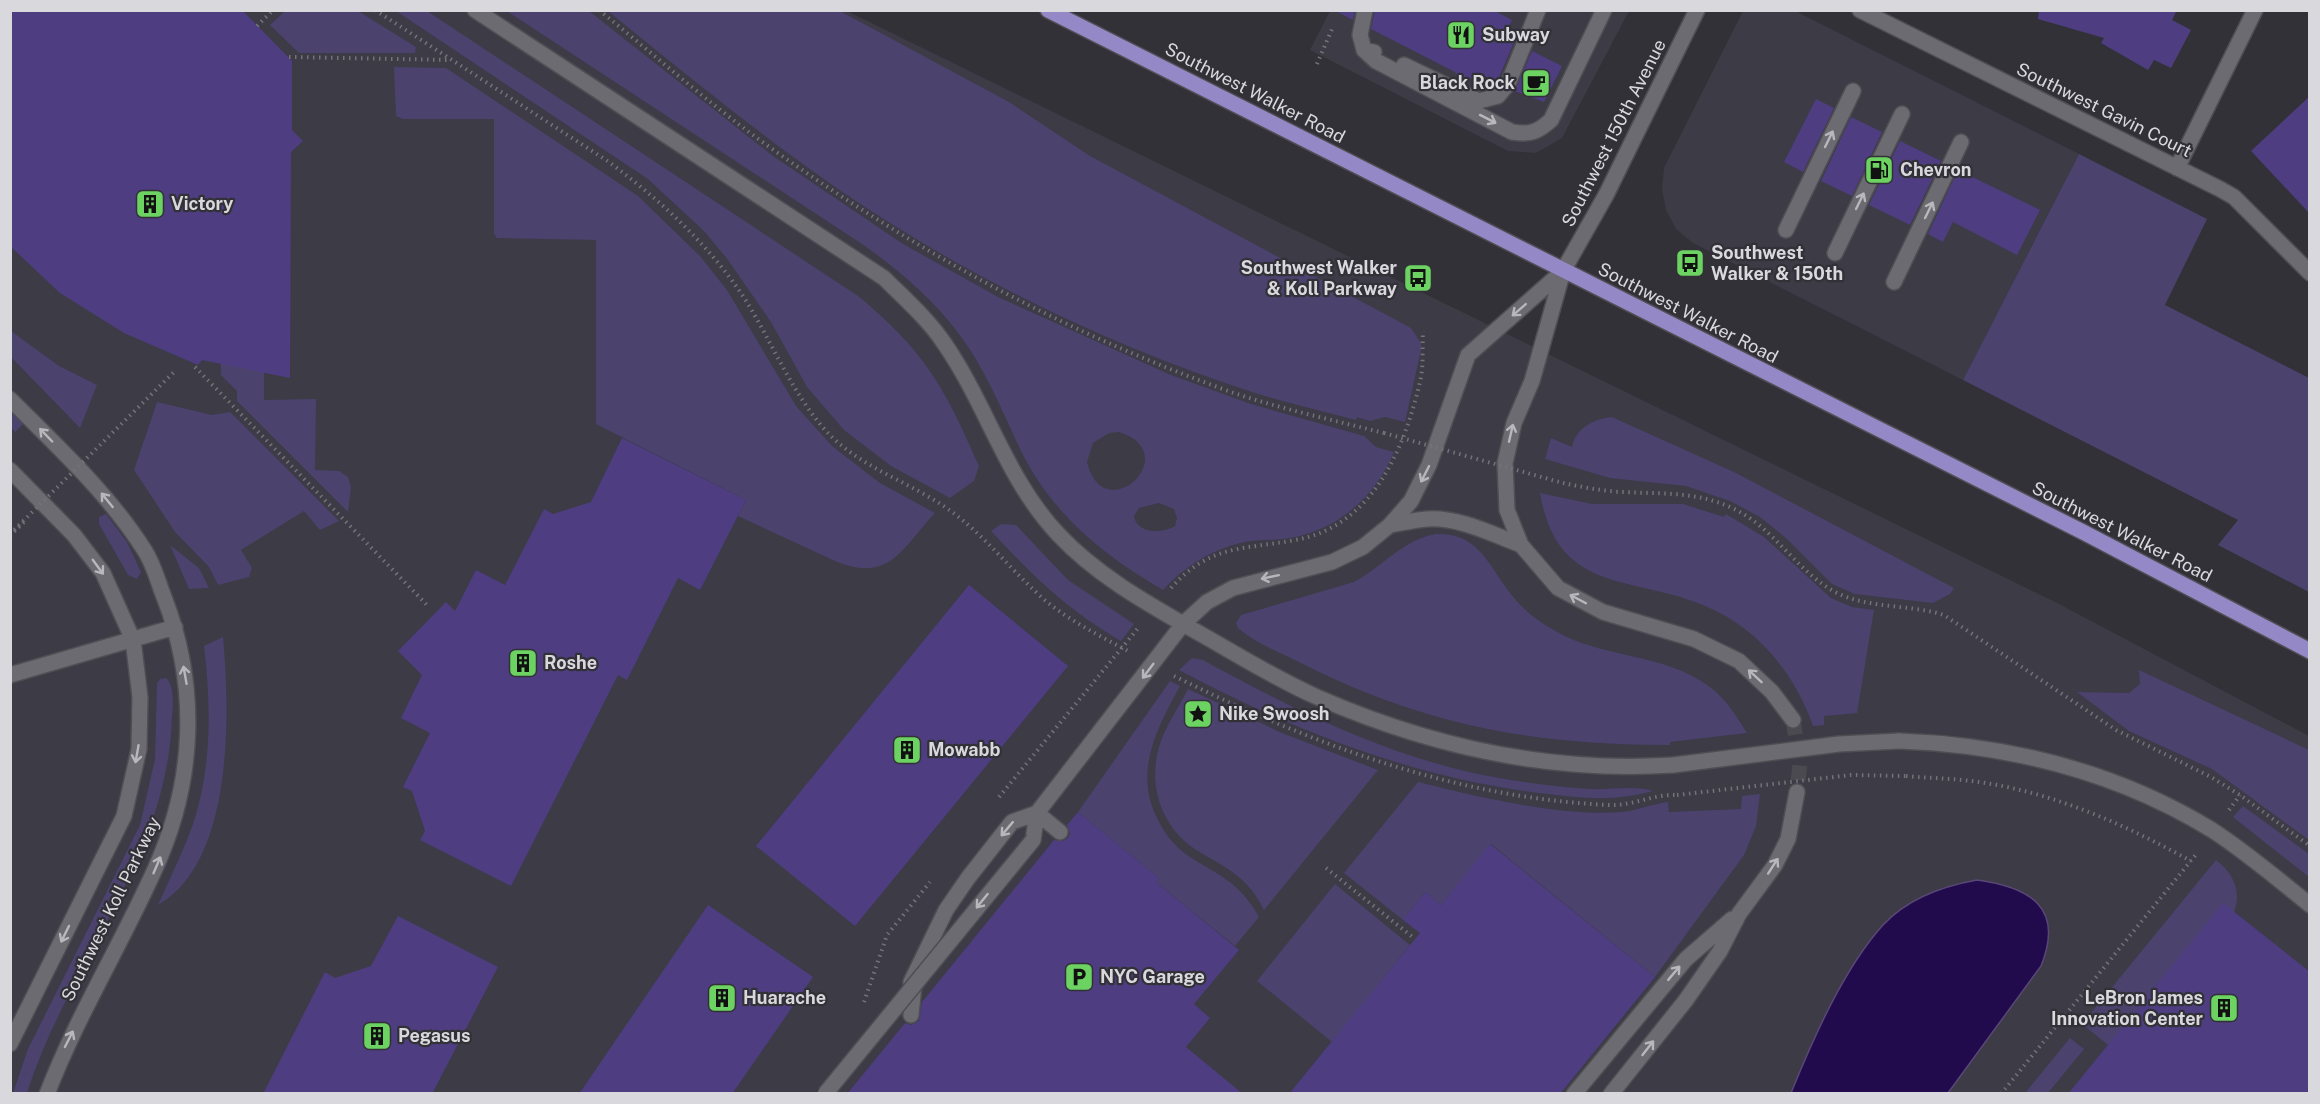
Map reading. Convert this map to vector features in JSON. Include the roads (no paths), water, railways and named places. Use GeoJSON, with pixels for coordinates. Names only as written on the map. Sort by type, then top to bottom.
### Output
{"type":"FeatureCollection","features":[{"type":"Feature","properties":{"kind":"main road","name":"Southwest Walker Road"},"geometry":{"type":"LineString","coordinates":[[1048,10],[2084,532],[2310,651]]}},
{"type":"Feature","properties":{"kind":"street"},"geometry":{"type":"LineString","coordinates":[[475,10],[884,278],[917,310],[944,343],[1010,467],[1058,534],[1090,564],[1183,624],[1314,696],[1411,734],[1462,747],[1558,763],[1641,767],[1673,765],[1839,744],[1899,741],[1978,747],[2022,755],[2063,765],[2156,800],[2213,831],[2310,905]]}},
{"type":"Feature","properties":{"kind":"street"},"geometry":{"type":"LineString","coordinates":[[1365,10],[1360,35],[1364,50],[1376,61],[1512,132],[1527,135],[1540,130],[1551,120],[1604,10]]}},
{"type":"Feature","properties":{"kind":"street"},"geometry":{"type":"LineString","coordinates":[[1364,50],[1379,52],[1479,101],[1498,96],[1508,84],[1538,10]]}},
{"type":"Feature","properties":{"kind":"street","name":"Southwest 150th Avenue"},"geometry":{"type":"LineString","coordinates":[[1563,271],[1606,195],[1697,10]]}},
{"type":"Feature","properties":{"kind":"street","name":"Southwest Gavin Court"},"geometry":{"type":"LineString","coordinates":[[1860,10],[2234,197],[2310,273]]}},
{"type":"Feature","properties":{"kind":"street"},"geometry":{"type":"LineString","coordinates":[[2177,168],[2255,10]]}},
{"type":"Feature","properties":{"kind":"street"},"geometry":{"type":"LineString","coordinates":[[1786,230],[1853,91]]}},
{"type":"Feature","properties":{"kind":"street"},"geometry":{"type":"LineString","coordinates":[[1835,254],[1902,114]]}},
{"type":"Feature","properties":{"kind":"street"},"geometry":{"type":"LineString","coordinates":[[1894,282],[1961,142]]}},
{"type":"Feature","properties":{"kind":"street"},"geometry":{"type":"LineString","coordinates":[[825,1094],[1033,840],[1037,813],[1183,624],[1207,602],[1233,588],[1332,562],[1363,547],[1390,525],[1411,501],[1429,465],[1468,355],[1563,271]]}},
{"type":"Feature","properties":{"kind":"street"},"geometry":{"type":"LineString","coordinates":[[1563,271],[1532,381],[1514,423],[1505,463],[1508,510],[1521,545],[1558,588],[1603,612],[1694,639],[1739,661],[1772,692],[1793,720]]}},
{"type":"Feature","properties":{"kind":"street","name":"Southwest Koll Parkway"},"geometry":{"type":"LineString","coordinates":[[10,399],[106,497],[147,553],[175,627],[187,681],[189,730],[185,775],[175,820],[155,870],[64,1051],[47,1094]]}},
{"type":"Feature","properties":{"kind":"street","name":"Southwest Koll Parkway"},"geometry":{"type":"LineString","coordinates":[[10,470],[74,535],[103,573],[133,640],[140,697],[139,749],[124,816],[10,1044]]}},
{"type":"Feature","properties":{"kind":"street"},"geometry":{"type":"LineString","coordinates":[[1390,525],[1428,519],[1445,520],[1521,545]]}},
{"type":"Feature","properties":{"kind":"street"},"geometry":{"type":"LineString","coordinates":[[10,675],[175,627]]}},
{"type":"Feature","properties":{"kind":"street"},"geometry":{"type":"LineString","coordinates":[[1611,1094],[1686,1000],[1720,951],[1739,914],[1775,865],[1788,839],[1797,792]]}},
{"type":"Feature","properties":{"kind":"street"},"geometry":{"type":"LineString","coordinates":[[1037,813],[1060,832]]}},
{"type":"Feature","properties":{"kind":"street"},"geometry":{"type":"LineString","coordinates":[[830,1094],[907,989],[924,960],[946,910],[968,878],[1012,822],[1037,813]]}},
{"type":"Feature","properties":{"kind":"street"},"geometry":{"type":"LineString","coordinates":[[1574,1094],[1610,1050],[1641,1004],[1686,959],[1739,914]]}},
{"type":"Feature","properties":{"kind":"street"},"geometry":{"type":"LineString","coordinates":[[911,1015],[914,985]]}},
{"type":"Feature","properties":{"kind":"tunnel"},"geometry":{"type":"LineString","coordinates":[[1793,720],[1800,763],[1797,792]]}},
{"type":"Feature","properties":{"kind":"place","name":"Subway"},"geometry":{"type":"Point","coordinates":[1461,35]}},
{"type":"Feature","properties":{"kind":"place","name":"Black Rock"},"geometry":{"type":"Point","coordinates":[1536,83]}},
{"type":"Feature","properties":{"kind":"place","name":"Chevron"},"geometry":{"type":"Point","coordinates":[1879,170]}},
{"type":"Feature","properties":{"kind":"place","name":"Victory"},"geometry":{"type":"Point","coordinates":[150,204]}},
{"type":"Feature","properties":{"kind":"place","name":"Southwest Walker & 150th"},"geometry":{"type":"Point","coordinates":[1690,263]}},
{"type":"Feature","properties":{"kind":"place","name":"Southwest Walker & Koll Parkway"},"geometry":{"type":"Point","coordinates":[1418,278]}},
{"type":"Feature","properties":{"kind":"place","name":"Roshe"},"geometry":{"type":"Point","coordinates":[523,663]}},
{"type":"Feature","properties":{"kind":"place","name":"Nike Swoosh"},"geometry":{"type":"Point","coordinates":[1198,714]}},
{"type":"Feature","properties":{"kind":"place","name":"Mowabb"},"geometry":{"type":"Point","coordinates":[907,750]}},
{"type":"Feature","properties":{"kind":"place","name":"NYC Garage"},"geometry":{"type":"Point","coordinates":[1079,977]}},
{"type":"Feature","properties":{"kind":"place","name":"Huarache"},"geometry":{"type":"Point","coordinates":[722,998]}},
{"type":"Feature","properties":{"kind":"place","name":"LeBron James Innovation Center"},"geometry":{"type":"Point","coordinates":[2224,1008]}},
{"type":"Feature","properties":{"kind":"place","name":"Pegasus"},"geometry":{"type":"Point","coordinates":[377,1036]}}]}
